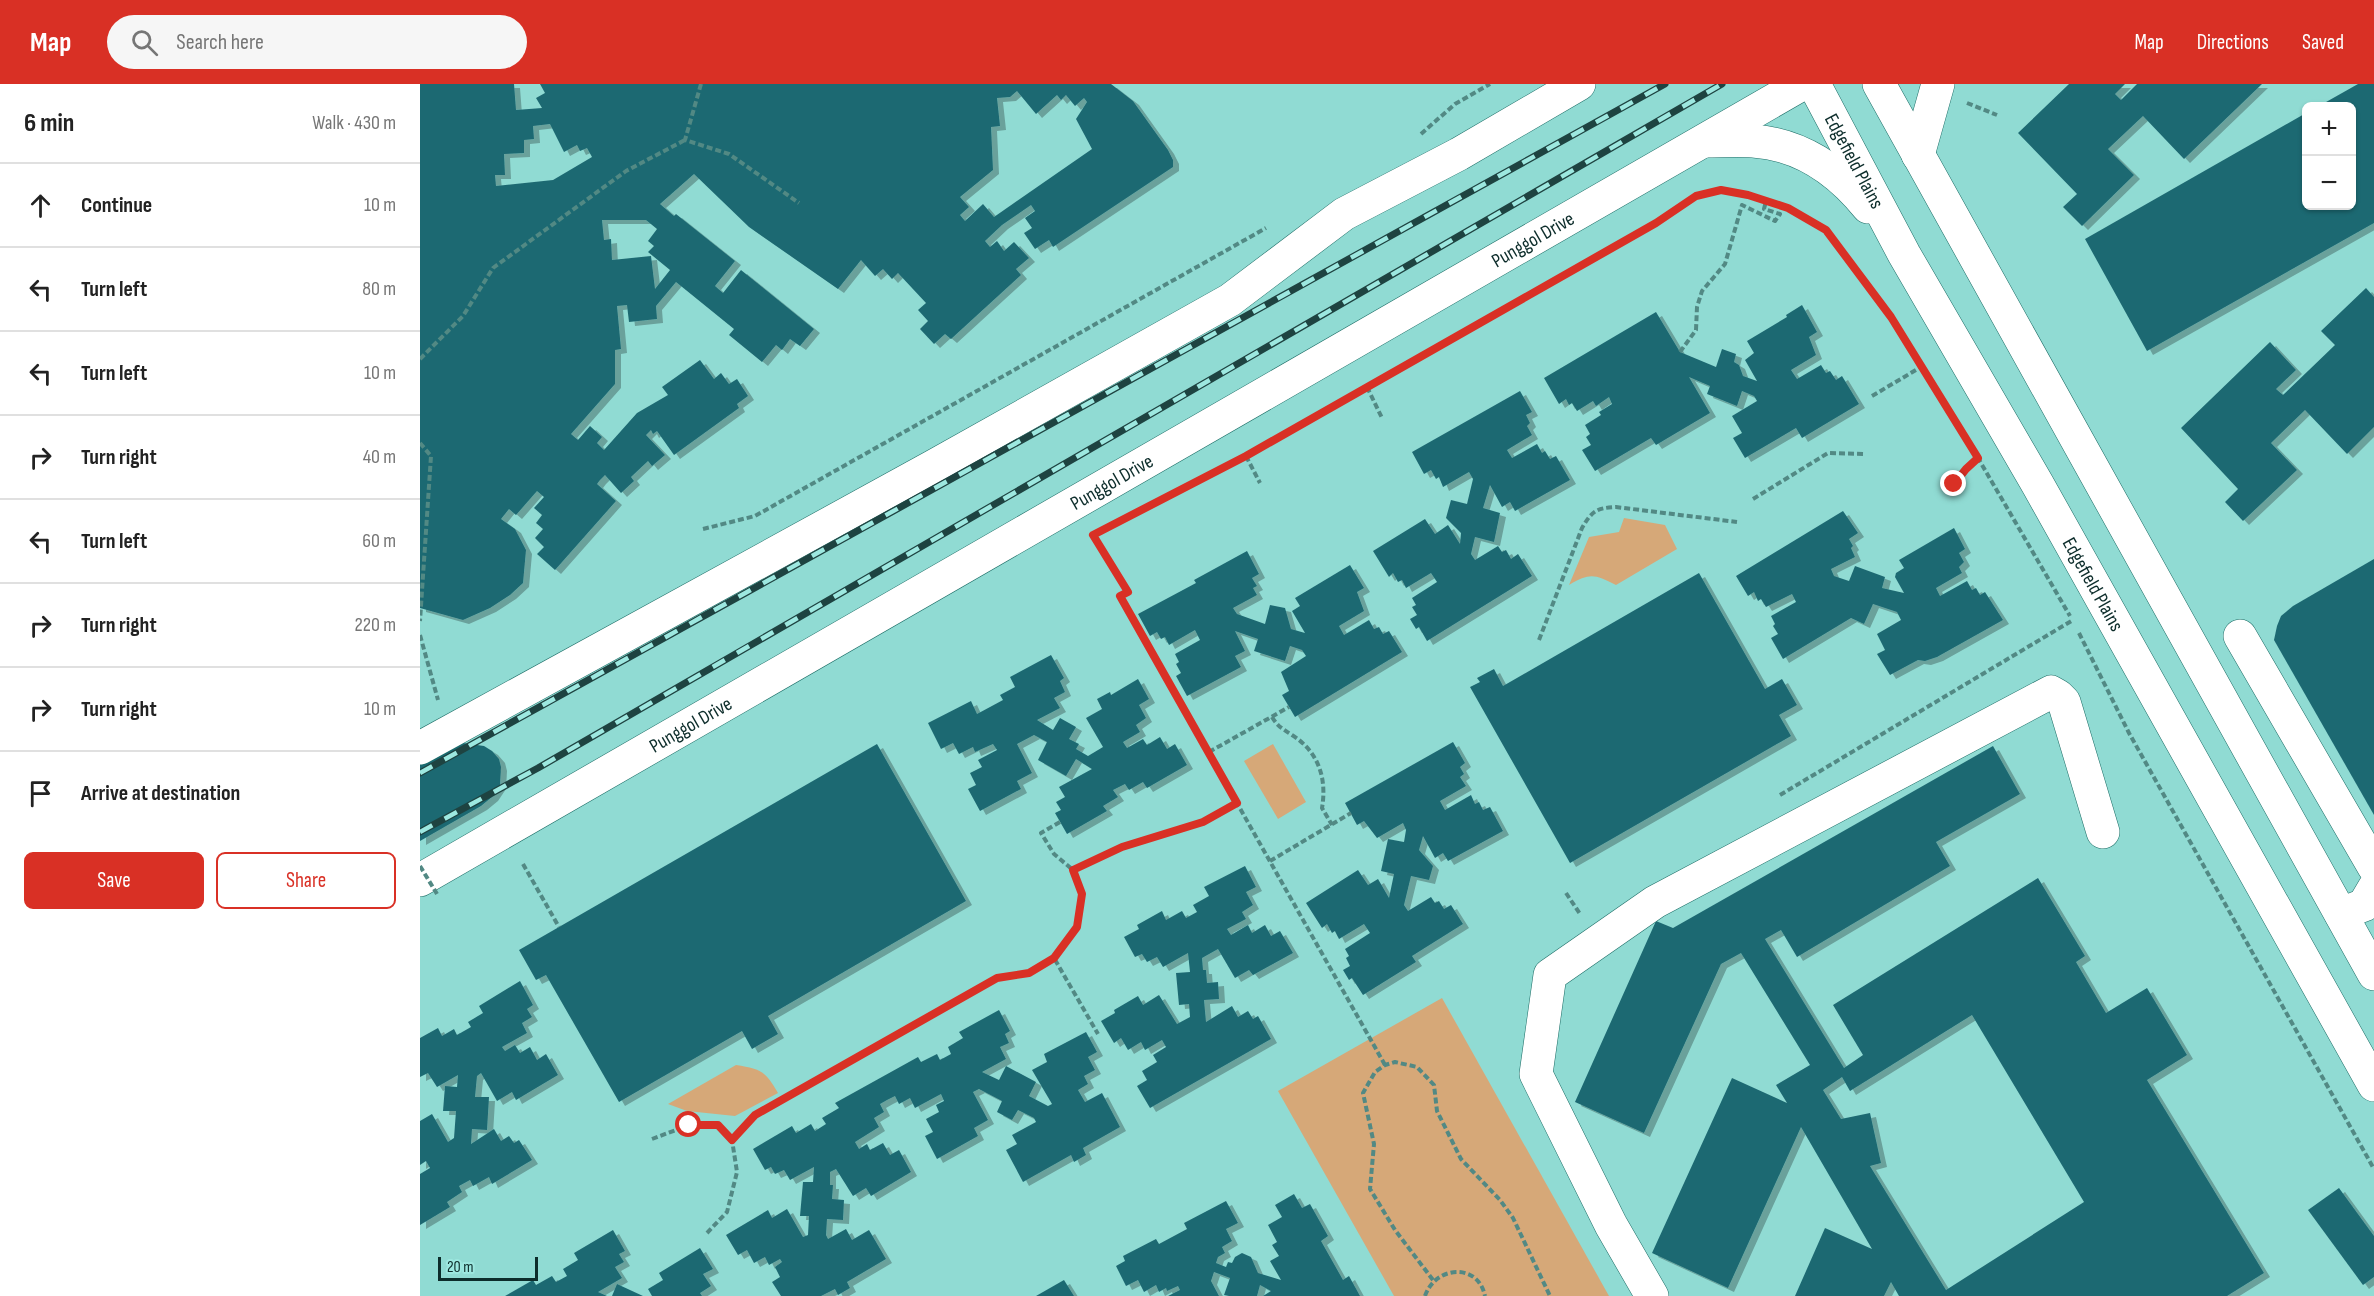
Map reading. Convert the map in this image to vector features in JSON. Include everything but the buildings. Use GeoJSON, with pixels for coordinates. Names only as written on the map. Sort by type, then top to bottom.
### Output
{"type":"FeatureCollection","features":[{"type":"Feature","properties":{"kind":"street"},"geometry":{"type":"LineString","coordinates":[[420,748],[934,466],[1220,305],[1344,214],[1459,154],[1579,84]]}},
{"type":"Feature","properties":{"kind":"street","name":"Punggol Drive"},"geometry":{"type":"LineString","coordinates":[[428,887],[1802,84]]}},
{"type":"Feature","properties":{"kind":"street","name":"Edgefield Plains"},"geometry":{"type":"LineString","coordinates":[[1814,84],[1904,254],[2038,485],[2374,1085]]}},
{"type":"Feature","properties":{"kind":"street"},"geometry":{"type":"LineString","coordinates":[[1879,84],[2374,974]]}},
{"type":"Feature","properties":{"kind":"street"},"geometry":{"type":"LineString","coordinates":[[1918,155],[1938,84]]}},
{"type":"Feature","properties":{"kind":"street"},"geometry":{"type":"LineString","coordinates":[[1706,141],[1753,141],[1782,146],[1823,164],[1854,190],[1904,254]]}},
{"type":"Feature","properties":{"kind":"street"},"geometry":{"type":"LineString","coordinates":[[2240,636],[2374,867]]}},
{"type":"Feature","properties":{"kind":"street"},"geometry":{"type":"LineString","coordinates":[[1653,1296],[1611,1225],[1536,1074],[1550,975],[1654,902],[2051,692],[2064,702],[2103,832]]}},
{"type":"Feature","properties":{"kind":"street"},"geometry":{"type":"LineString","coordinates":[[2341,914],[2364,905],[2374,888]]}},
{"type":"Feature","properties":{"kind":"path"},"geometry":{"type":"LineString","coordinates":[[685,140],[702,84]]}},
{"type":"Feature","properties":{"kind":"path"},"geometry":{"type":"LineString","coordinates":[[1412,141],[1455,104],[1490,84]]}},
{"type":"Feature","properties":{"kind":"path"},"geometry":{"type":"LineString","coordinates":[[1974,106],[1997,115]]}},
{"type":"Feature","properties":{"kind":"path"},"geometry":{"type":"LineString","coordinates":[[420,359],[463,316],[493,268],[626,171],[685,140],[729,154],[799,203]]}},
{"type":"Feature","properties":{"kind":"path"},"geometry":{"type":"LineString","coordinates":[[1385,1065],[1120,596],[1128,592],[1093,535],[1246,456],[1656,223],[1696,196],[1721,190],[1788,208],[1826,230],[1891,317],[1978,458],[2073,620],[2129,733],[2374,1169]]}},
{"type":"Feature","properties":{"kind":"path"},"geometry":{"type":"LineString","coordinates":[[1680,352],[1696,330],[1697,307],[1702,291],[1725,264],[1743,205],[1775,221],[1780,214],[1764,209],[1766,201]]}},
{"type":"Feature","properties":{"kind":"path"},"geometry":{"type":"LineString","coordinates":[[703,529],[755,516],[1269,226]]}},
{"type":"Feature","properties":{"kind":"path"},"geometry":{"type":"LineString","coordinates":[[1872,396],[1922,367]]}},
{"type":"Feature","properties":{"kind":"path"},"geometry":{"type":"LineString","coordinates":[[1367,387],[1382,418]]}},
{"type":"Feature","properties":{"kind":"path"},"geometry":{"type":"LineString","coordinates":[[420,443],[431,456],[420,621]]}},
{"type":"Feature","properties":{"kind":"path"},"geometry":{"type":"LineString","coordinates":[[1753,499],[1828,453],[1865,454]]}},
{"type":"Feature","properties":{"kind":"path"},"geometry":{"type":"LineString","coordinates":[[1246,456],[1260,483]]}},
{"type":"Feature","properties":{"kind":"path"},"geometry":{"type":"LineString","coordinates":[[1954,484],[1978,458]]}},
{"type":"Feature","properties":{"kind":"path"},"geometry":{"type":"LineString","coordinates":[[1539,640],[1582,528],[1590,515],[1599,508],[1616,507],[1737,522]]}},
{"type":"Feature","properties":{"kind":"path"},"geometry":{"type":"LineString","coordinates":[[1775,798],[2073,620]]}},
{"type":"Feature","properties":{"kind":"path"},"geometry":{"type":"LineString","coordinates":[[420,635],[441,708]]}},
{"type":"Feature","properties":{"kind":"path"},"geometry":{"type":"LineString","coordinates":[[1209,752],[1289,707]]}},
{"type":"Feature","properties":{"kind":"path"},"geometry":{"type":"LineString","coordinates":[[1272,717],[1278,727],[1306,746],[1323,772],[1325,791],[1322,808],[1332,825]]}},
{"type":"Feature","properties":{"kind":"path"},"geometry":{"type":"LineString","coordinates":[[1073,870],[1122,847],[1203,822],[1237,803]]}},
{"type":"Feature","properties":{"kind":"path"},"geometry":{"type":"LineString","coordinates":[[1270,861],[1351,813]]}},
{"type":"Feature","properties":{"kind":"path"},"geometry":{"type":"LineString","coordinates":[[732,1140],[755,1115],[997,978],[1029,973],[1054,958],[1077,927],[1082,894],[1073,870],[1054,854],[1041,833],[1060,822]]}},
{"type":"Feature","properties":{"kind":"path"},"geometry":{"type":"LineString","coordinates":[[523,864],[559,927]]}},
{"type":"Feature","properties":{"kind":"path"},"geometry":{"type":"LineString","coordinates":[[420,866],[428,887]]}},
{"type":"Feature","properties":{"kind":"path"},"geometry":{"type":"LineString","coordinates":[[1566,893],[1580,914],[1590,908]]}},
{"type":"Feature","properties":{"kind":"path"},"geometry":{"type":"LineString","coordinates":[[1054,958],[1098,1034]]}},
{"type":"Feature","properties":{"kind":"path"},"geometry":{"type":"LineString","coordinates":[[1433,1280],[1395,1230],[1370,1189],[1374,1144],[1363,1093],[1375,1072],[1395,1062],[1417,1067],[1434,1085],[1437,1111],[1461,1159],[1500,1200],[1513,1218],[1550,1296]]}},
{"type":"Feature","properties":{"kind":"path"},"geometry":{"type":"LineString","coordinates":[[652,1139],[689,1125],[718,1125],[732,1140],[737,1172],[727,1212],[707,1233]]}},
{"type":"Feature","properties":{"kind":"path"},"geometry":{"type":"LineString","coordinates":[[1425,1296],[1433,1280],[1442,1274],[1461,1272],[1471,1275],[1479,1282],[1485,1296]]}},
{"type":"Feature","properties":{"kind":"shaded area"},"geometry":{"type":"Polygon","coordinates":[[[1624,518],[1665,525],[1677,549],[1616,585],[1592,576],[1569,585],[1589,537],[1619,532],[1624,518]]]}},
{"type":"Feature","properties":{"kind":"shaded area"},"geometry":{"type":"Polygon","coordinates":[[[1273,744],[1306,802],[1278,819],[1244,761],[1273,744]]]}},
{"type":"Feature","properties":{"kind":"shaded area"},"geometry":{"type":"Polygon","coordinates":[[[1442,998],[1609,1296],[1394,1296],[1278,1091],[1442,998]]]}},
{"type":"Feature","properties":{"kind":"shaded area"},"geometry":{"type":"Polygon","coordinates":[[[736,1065],[762,1072],[778,1093],[735,1116],[687,1111],[668,1104],[736,1065]]]}},
{"type":"Feature","properties":{"kind":"railway"},"geometry":{"type":"LineString","coordinates":[[420,773],[1665,84]]}},
{"type":"Feature","properties":{"kind":"railway"},"geometry":{"type":"LineString","coordinates":[[420,832],[538,768],[1722,84]]}},
{"type":"Feature","properties":{"kind":"route"},"geometry":{"type":"LineString","coordinates":[[689,1125],[718,1125],[732,1140],[755,1115],[997,978],[1029,973],[1054,958],[1077,927],[1082,894],[1073,870],[1122,847],[1203,822],[1237,803],[1120,596],[1128,592],[1093,535],[1246,456],[1656,223],[1696,196],[1721,190],[1748,195],[1788,208],[1826,230],[1891,317],[1978,458],[1954,484]]}}]}
